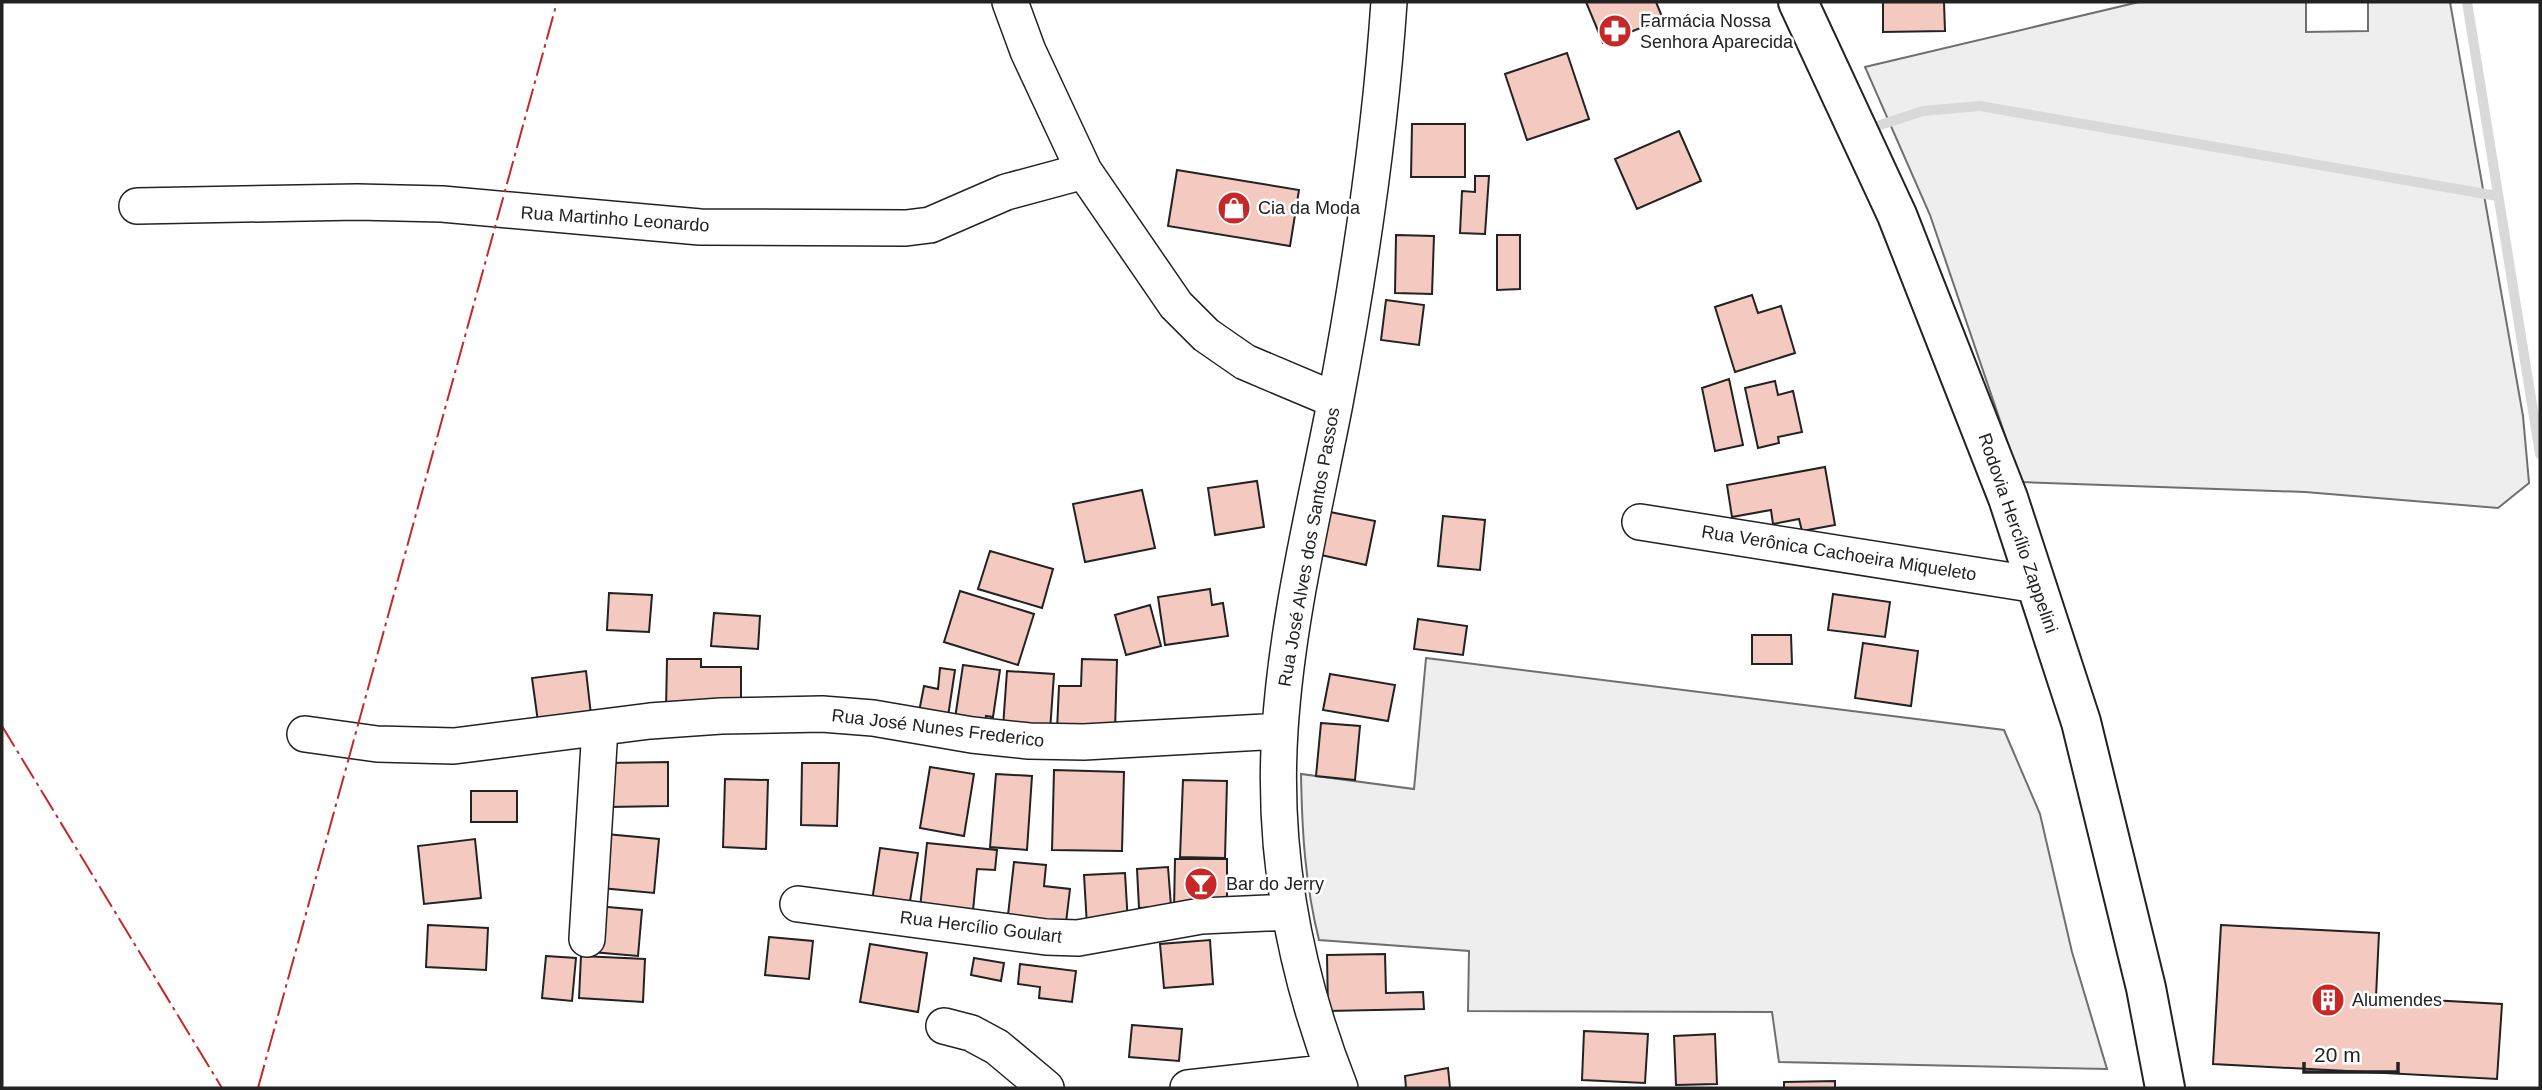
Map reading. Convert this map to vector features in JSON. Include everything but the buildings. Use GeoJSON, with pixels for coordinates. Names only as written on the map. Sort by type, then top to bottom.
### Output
{"type":"FeatureCollection","features":[{"type":"Feature","properties":{"kind":"main road","name":"Rodovia Hercílio Zappelini"},"geometry":{"type":"LineString","coordinates":[[1798,2],[1897,215],[2008,498],[2081,722],[2146,988],[2165,1088]]}},
{"type":"Feature","properties":{"kind":"street"},"geometry":{"type":"LineString","coordinates":[[1010,2],[1028,51],[1084,171],[1151,273],[1176,305],[1206,335],[1245,362],[1335,400]]}},
{"type":"Feature","properties":{"kind":"street","name":"Rua José Alves dos Santos Passos"},"geometry":{"type":"LineString","coordinates":[[1337,1080],[1295,947],[1289,912],[1280,826],[1280,731],[1296,606],[1335,400],[1374,157],[1389,2]]}},
{"type":"Feature","properties":{"kind":"street","name":"Rua Martinho Leonardo"},"geometry":{"type":"LineString","coordinates":[[137,206],[418,204],[699,227],[906,228],[930,225],[1006,192],[1084,171]]}},
{"type":"Feature","properties":{"kind":"street","name":"Rua Verônica Cachoeira Miqueleto"},"geometry":{"type":"LineString","coordinates":[[1640,522],[2037,585]]}},
{"type":"Feature","properties":{"kind":"street","name":"Rua José Nunes Frederico"},"geometry":{"type":"LineString","coordinates":[[305,734],[377,744],[454,746],[721,716],[822,714],[884,720],[972,736],[1029,741],[1084,742],[1280,731]]}},
{"type":"Feature","properties":{"kind":"street"},"geometry":{"type":"LineString","coordinates":[[587,939],[600,728]]}},
{"type":"Feature","properties":{"kind":"street","name":"Rua Hercílio Goulart"},"geometry":{"type":"LineString","coordinates":[[798,904],[1046,937],[1078,938],[1181,919],[1289,912]]}},
{"type":"Feature","properties":{"kind":"street"},"geometry":{"type":"LineString","coordinates":[[944,1026],[971,1033],[997,1047],[1046,1088]]}},
{"type":"Feature","properties":{"kind":"street"},"geometry":{"type":"LineString","coordinates":[[1188,1088],[1337,1080]]}},
{"type":"Feature","properties":{"kind":"shaded area"},"geometry":{"type":"Polygon","coordinates":[[[2139,2],[2306,2],[2306,32],[2368,31],[2368,2],[2450,2],[2523,416],[2529,483],[2498,508],[2305,492],[2021,482],[1930,215],[1865,67],[2139,2]]]}},
{"type":"Feature","properties":{"kind":"shaded area"},"geometry":{"type":"Polygon","coordinates":[[[1426,658],[2004,730],[2040,814],[2072,952],[2107,1069],[1779,1062],[1772,1012],[1468,1011],[1469,951],[1319,940],[1305,857],[1301,774],[1414,789],[1426,658]]]}},
{"type":"Feature","properties":{"kind":"waterway"},"geometry":{"type":"LineString","coordinates":[[2467,2],[2540,454]]}},
{"type":"Feature","properties":{"kind":"waterway"},"geometry":{"type":"LineString","coordinates":[[1877,126],[1923,111],[1980,106],[2497,196]]}},
{"type":"Feature","properties":{"kind":"power"},"geometry":{"type":"LineString","coordinates":[[258,1088],[557,2]]}},
{"type":"Feature","properties":{"kind":"power"},"geometry":{"type":"LineString","coordinates":[[2,726],[222,1088]]}},
{"type":"Feature","properties":{"kind":"place","name":"Farmácia Nossa Senhora Aparecida"},"geometry":{"type":"Point","coordinates":[1615,31]}},
{"type":"Feature","properties":{"kind":"place","name":"Cia da Moda"},"geometry":{"type":"Point","coordinates":[1234,208]}},
{"type":"Feature","properties":{"kind":"place","name":"Bar do Jerry"},"geometry":{"type":"Point","coordinates":[1201,884]}},
{"type":"Feature","properties":{"kind":"place","name":"Alumendes"},"geometry":{"type":"Point","coordinates":[2328,1000]}}]}
